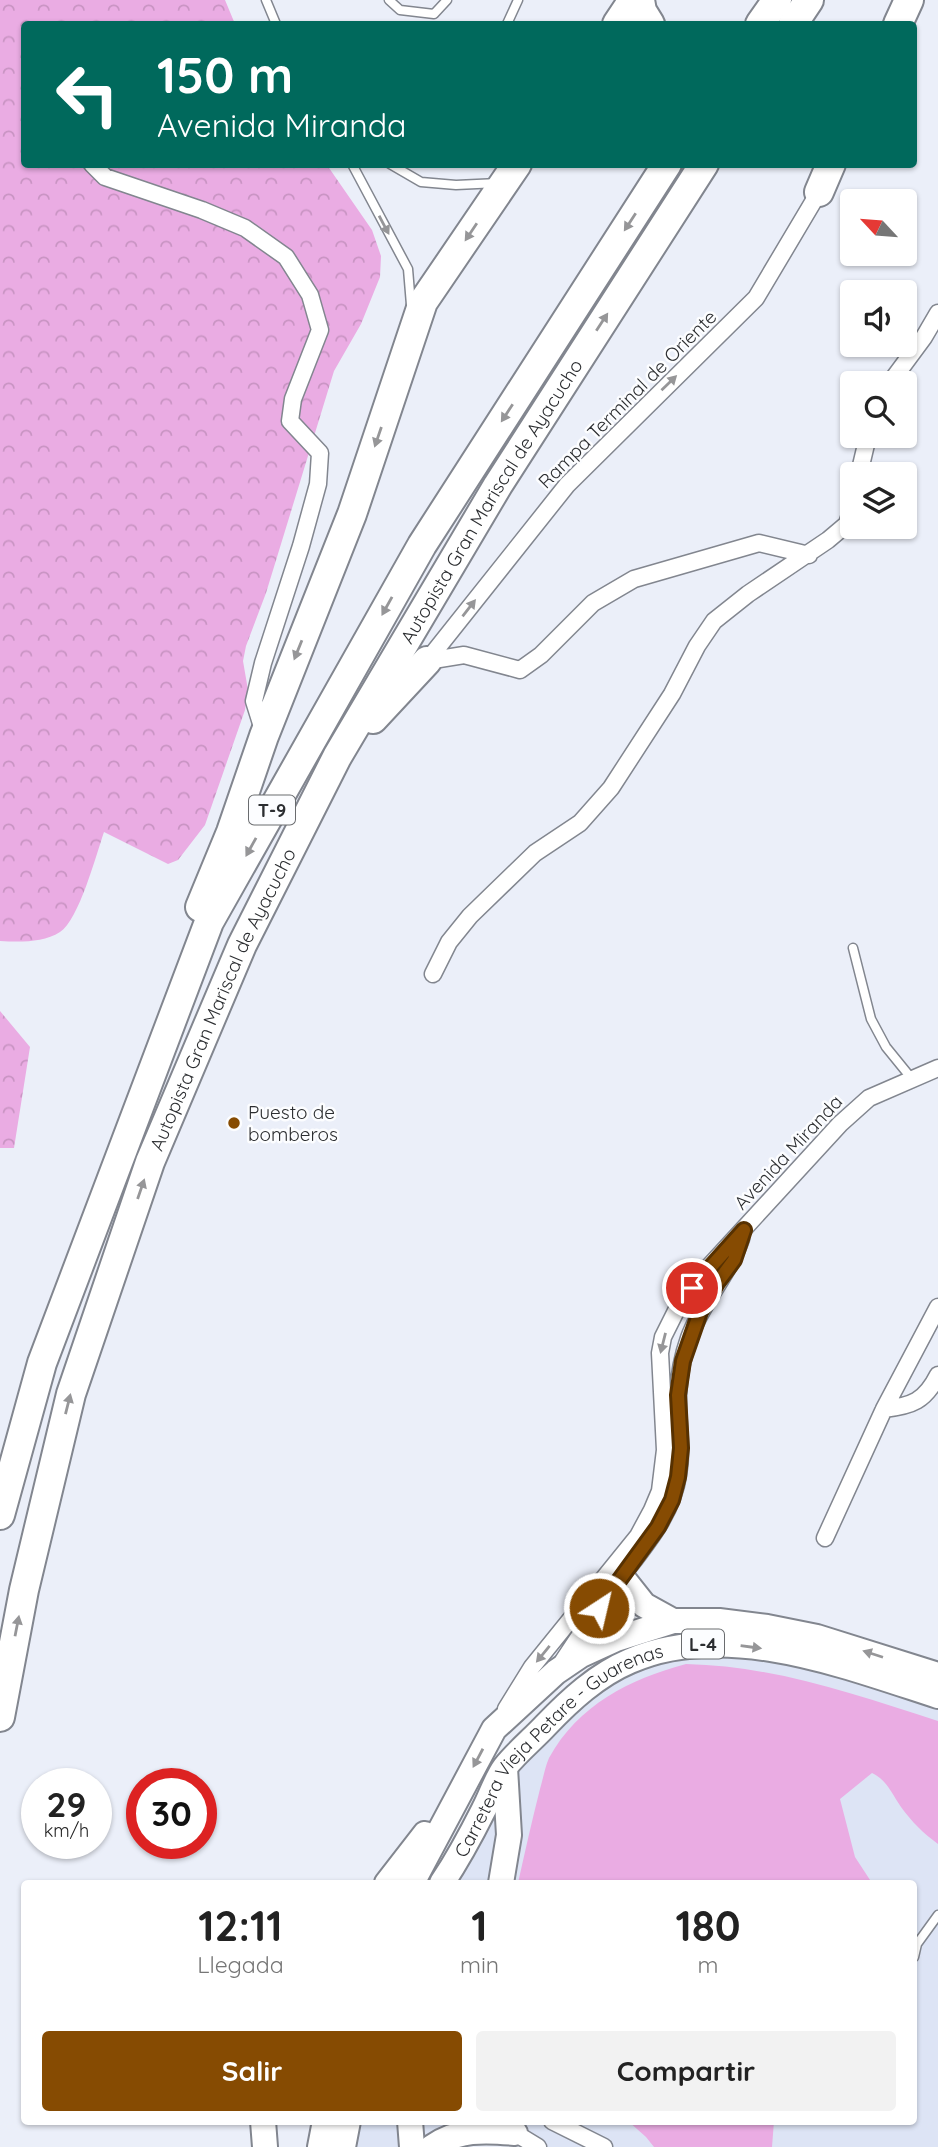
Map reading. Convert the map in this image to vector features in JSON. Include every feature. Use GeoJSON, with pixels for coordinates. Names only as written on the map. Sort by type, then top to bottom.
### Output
{"type":"FeatureCollection","features":[{"type":"Feature","properties":{"kind":"highway"},"geometry":{"type":"LineString","coordinates":[[619,21],[633,0]]}},
{"type":"Feature","properties":{"kind":"highway"},"geometry":{"type":"LineString","coordinates":[[640,0],[642,11],[648,21]]}},
{"type":"Feature","properties":{"kind":"highway"},"geometry":{"type":"LineString","coordinates":[[762,21],[777,0]]}},
{"type":"Feature","properties":{"kind":"highway"},"geometry":{"type":"LineString","coordinates":[[795,21],[809,0]]}},
{"type":"Feature","properties":{"kind":"highway"},"geometry":{"type":"LineString","coordinates":[[899,21],[909,0]]}},
{"type":"Feature","properties":{"kind":"highway","name":"Autopista Gran Mariscal de Ayacucho"},"geometry":{"type":"LineString","coordinates":[[0,1515],[42,1363],[209,922],[422,545],[664,168]]}},
{"type":"Feature","properties":{"kind":"highway","name":"Autopista Gran Mariscal de Ayacucho"},"geometry":{"type":"LineString","coordinates":[[0,1717],[24,1590],[71,1394],[150,1162],[242,945],[337,757],[498,485],[701,168]]}},
{"type":"Feature","properties":{"kind":"highway"},"geometry":{"type":"LineString","coordinates":[[815,168],[819,192]]}},
{"type":"Feature","properties":{"kind":"highway"},"geometry":{"type":"LineString","coordinates":[[819,192],[829,168]]}},
{"type":"Feature","properties":{"kind":"highway"},"geometry":{"type":"LineString","coordinates":[[165,1038],[188,935],[231,832],[264,736],[352,514],[423,302],[510,172]]}},
{"type":"Feature","properties":{"kind":"highway"},"geometry":{"type":"LineString","coordinates":[[337,757],[427,661]]}},
{"type":"Feature","properties":{"kind":"main road"},"geometry":{"type":"LineString","coordinates":[[621,1576],[644,1605],[673,1621]]}},
{"type":"Feature","properties":{"kind":"main road","name":"Carretera Vieja Petare - Guarenas"},"geometry":{"type":"LineString","coordinates":[[413,1880],[494,1729],[556,1672],[595,1648],[673,1621],[719,1620],[817,1637],[938,1675]]}},
{"type":"Feature","properties":{"kind":"main road","name":"Carretera Vieja Petare - Guarenas"},"geometry":{"type":"LineString","coordinates":[[444,1880],[463,1852],[505,1767],[573,1699],[611,1671],[652,1652],[691,1644],[748,1646],[837,1664],[938,1696]]}},
{"type":"Feature","properties":{"kind":"main road"},"geometry":{"type":"LineString","coordinates":[[502,1880],[509,1835],[505,1767],[556,1672]]}},
{"type":"Feature","properties":{"kind":"main road","name":"L-4"},"geometry":{"type":"LineString","coordinates":[[389,1880],[460,1794]]}},
{"type":"Feature","properties":{"kind":"main road"},"geometry":{"type":"LineString","coordinates":[[263,2125],[265,2147]]}},
{"type":"Feature","properties":{"kind":"main road"},"geometry":{"type":"LineString","coordinates":[[410,2125],[412,2147]]}},
{"type":"Feature","properties":{"kind":"main road"},"geometry":{"type":"LineString","coordinates":[[432,2147],[449,2137],[471,2131],[515,2133]]}},
{"type":"Feature","properties":{"kind":"street"},"geometry":{"type":"LineString","coordinates":[[96,168],[105,177],[202,210],[245,229],[286,257],[310,295],[320,330],[293,399],[290,421],[320,453],[318,484],[302,546],[263,663],[254,701],[264,736]]}},
{"type":"Feature","properties":{"kind":"street","name":"Rampa Terminal de Oriente"},"geometry":{"type":"LineString","coordinates":[[427,661],[567,485],[756,298],[819,192]]}},
{"type":"Feature","properties":{"kind":"street"},"geometry":{"type":"LineString","coordinates":[[899,371],[938,313]]}},
{"type":"Feature","properties":{"kind":"street"},"geometry":{"type":"LineString","coordinates":[[433,974],[450,942],[470,916],[534,853],[580,822],[611,788],[672,694],[697,646],[714,621],[772,577],[809,555],[840,530]]}},
{"type":"Feature","properties":{"kind":"street"},"geometry":{"type":"LineString","coordinates":[[427,661],[464,655],[520,670],[541,655],[593,603],[634,579],[759,543],[809,555]]}},
{"type":"Feature","properties":{"kind":"street","name":"Avenida Miranda"},"geometry":{"type":"LineString","coordinates":[[494,1729],[532,1667],[638,1535],[652,1510],[660,1491],[665,1450],[660,1353],[663,1337],[679,1305],[840,1124],[869,1098],[938,1068]]}},
{"type":"Feature","properties":{"kind":"street","name":"Avenida Miranda"},"geometry":{"type":"LineString","coordinates":[[556,1672],[658,1527],[672,1500],[681,1448],[678,1395],[683,1361],[700,1312],[734,1260],[744,1230]]}},
{"type":"Feature","properties":{"kind":"street"},"geometry":{"type":"LineString","coordinates":[[825,1538],[884,1409],[938,1307]]}},
{"type":"Feature","properties":{"kind":"street"},"geometry":{"type":"LineString","coordinates":[[884,1409],[906,1407],[922,1398],[938,1375]]}},
{"type":"Feature","properties":{"kind":"street"},"geometry":{"type":"LineString","coordinates":[[560,2125],[604,2147]]}},
{"type":"Feature","properties":{"kind":"street"},"geometry":{"type":"LineString","coordinates":[[515,2133],[538,2147]]}},
{"type":"Feature","properties":{"kind":"lane"},"geometry":{"type":"LineString","coordinates":[[266,0],[275,21]]}},
{"type":"Feature","properties":{"kind":"lane"},"geometry":{"type":"LineString","coordinates":[[389,0],[400,10],[434,14],[447,0]]}},
{"type":"Feature","properties":{"kind":"lane"},"geometry":{"type":"LineString","coordinates":[[509,21],[518,0]]}},
{"type":"Feature","properties":{"kind":"lane"},"geometry":{"type":"LineString","coordinates":[[354,168],[408,269],[412,295],[410,342]]}},
{"type":"Feature","properties":{"kind":"lane"},"geometry":{"type":"LineString","coordinates":[[397,168],[422,182],[456,185],[510,172]]}},
{"type":"Feature","properties":{"kind":"lane"},"geometry":{"type":"LineString","coordinates":[[853,948],[871,1019],[886,1047],[912,1079]]}},
{"type":"Feature","properties":{"kind":"lane"},"geometry":{"type":"LineString","coordinates":[[917,1944],[938,1915]]}},
{"type":"Feature","properties":{"kind":"shaded area"},"geometry":{"type":"Polygon","coordinates":[[[715,1644],[938,1696],[938,2147],[538,2147],[515,2133],[432,2147],[343,2147],[347,2125],[917,2125],[917,1880],[444,1880],[505,1767],[591,1685],[715,1644]]]}},
{"type":"Feature","properties":{"kind":"green space"},"geometry":{"type":"Polygon","coordinates":[[[0,0],[225,0],[234,21],[21,21],[21,168],[329,168],[372,230],[381,256],[380,277],[361,324],[334,371],[266,593],[246,646],[243,661],[248,690],[245,710],[205,825],[178,860],[168,864],[104,832],[86,886],[67,925],[53,936],[39,940],[0,941],[0,0]]]}},
{"type":"Feature","properties":{"kind":"green space"},"geometry":{"type":"Polygon","coordinates":[[[0,1011],[30,1047],[14,1148],[0,1148],[0,1011]]]}},
{"type":"Feature","properties":{"kind":"green space"},"geometry":{"type":"Polygon","coordinates":[[[686,1664],[751,1670],[814,1683],[938,1721],[938,1844],[914,1822],[885,1783],[872,1773],[840,1799],[855,1857],[870,1880],[519,1880],[546,1765],[561,1739],[590,1709],[607,1697],[665,1670],[686,1664]]]}},
{"type":"Feature","properties":{"kind":"green space"},"geometry":{"type":"Polygon","coordinates":[[[632,2125],[774,2125],[772,2147],[654,2147],[632,2125]]]}},
{"type":"Feature","properties":{"kind":"place","name":"Puesto de bomberos"},"geometry":{"type":"Point","coordinates":[234,1123]}},
{"type":"Feature","properties":{"kind":"route"},"geometry":{"type":"LineString","coordinates":[[599,1608],[658,1527],[672,1500],[681,1448],[678,1395],[683,1361],[700,1312],[734,1260],[744,1230],[692,1288]]}}]}
